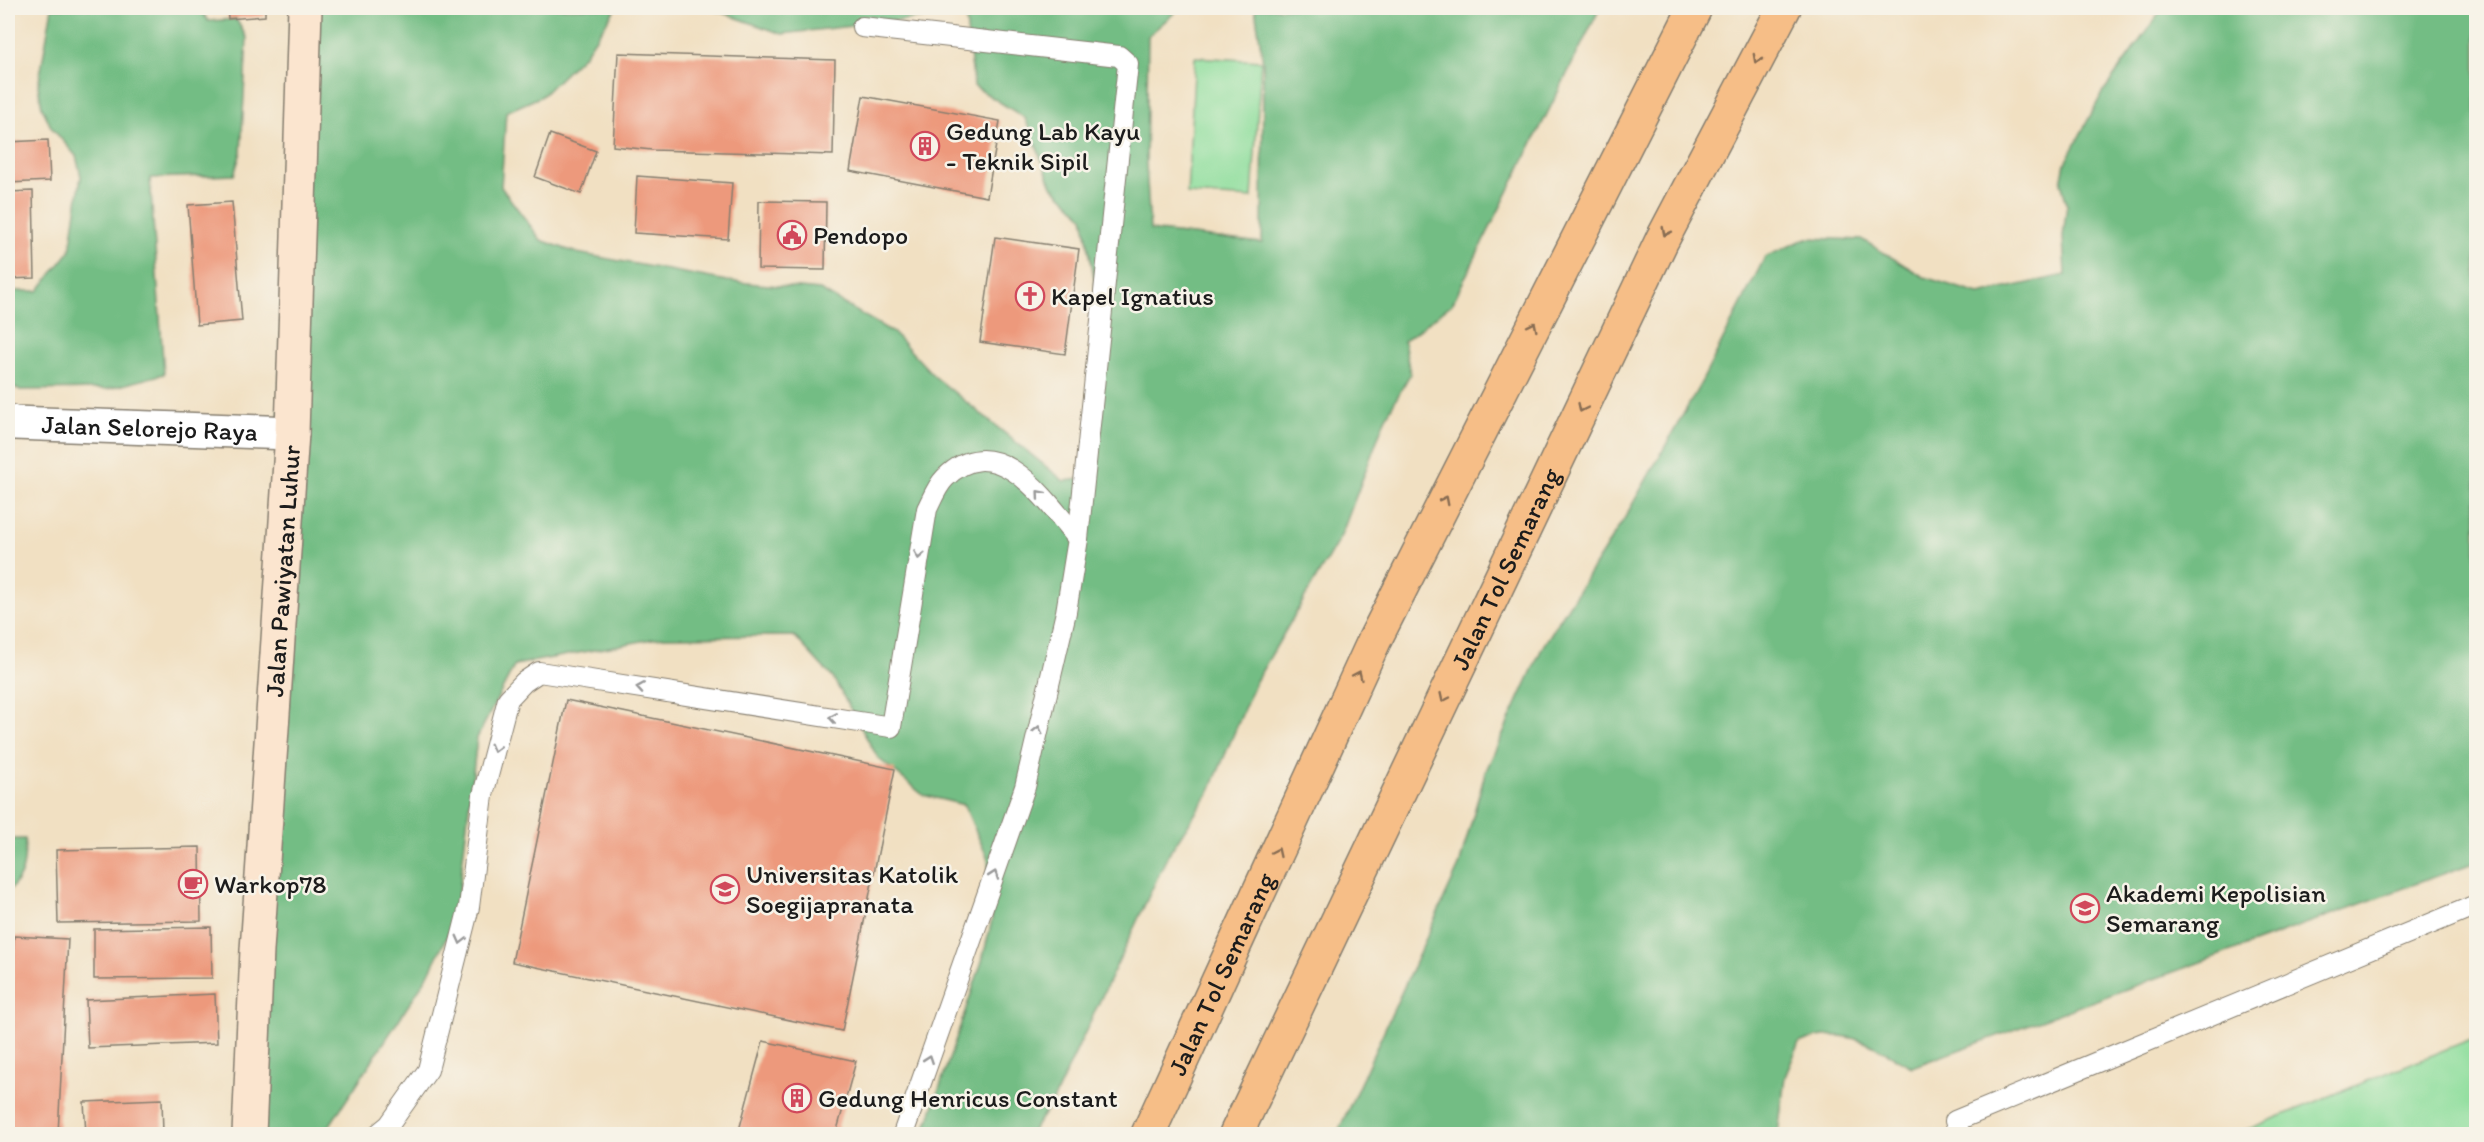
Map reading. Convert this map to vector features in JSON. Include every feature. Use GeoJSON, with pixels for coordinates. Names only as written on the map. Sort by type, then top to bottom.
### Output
{"type":"FeatureCollection","features":[{"type":"Feature","properties":{"kind":"highway","name":"Jalan Tol Semarang"},"geometry":{"type":"LineString","coordinates":[[1148,1134],[1374,641],[1695,8]]}},
{"type":"Feature","properties":{"kind":"highway","name":"Jalan Tol Semarang"},"geometry":{"type":"LineString","coordinates":[[1236,1134],[1657,251],[1784,8]]}},
{"type":"Feature","properties":{"kind":"main road","name":"Jalan Pawiyatan Luhur"},"geometry":{"type":"LineString","coordinates":[[249,1134],[257,951],[292,433],[305,8]]}},
{"type":"Feature","properties":{"kind":"street","name":"Jalan Selorejo Raya"},"geometry":{"type":"LineString","coordinates":[[8,421],[292,433]]}},
{"type":"Feature","properties":{"kind":"lane"},"geometry":{"type":"LineString","coordinates":[[862,27],[1119,56],[1128,64],[1078,539],[1066,612],[1025,787],[903,1134]]}},
{"type":"Feature","properties":{"kind":"lane"},"geometry":{"type":"LineString","coordinates":[[378,1134],[389,1125],[428,1070],[469,907],[483,795],[508,699],[524,682],[539,672],[891,727],[927,509],[944,479],[964,463],[982,460],[1003,463],[1031,483],[1078,539]]}},
{"type":"Feature","properties":{"kind":"lane"},"geometry":{"type":"LineString","coordinates":[[1960,1134],[1954,1121],[2476,905]]}},
{"type":"Feature","properties":{"kind":"green space"},"geometry":{"type":"Polygon","coordinates":[[[52,8],[200,8],[208,21],[236,19],[247,38],[241,152],[234,175],[150,178],[164,374],[108,389],[20,390],[8,385],[8,291],[38,291],[70,251],[81,176],[76,156],[51,127],[42,107],[38,86],[52,8]]]}},
{"type":"Feature","properties":{"kind":"green space"},"geometry":{"type":"Polygon","coordinates":[[[291,8],[616,8],[585,54],[542,96],[506,112],[501,187],[541,240],[577,253],[727,281],[820,290],[894,333],[934,376],[1064,481],[1090,478],[1099,306],[1083,216],[1052,186],[1025,118],[974,86],[965,13],[782,34],[709,8],[1180,8],[1148,36],[1146,164],[1150,230],[1262,243],[1263,62],[1255,8],[1600,8],[1452,304],[1404,341],[1410,374],[1385,419],[1341,536],[1256,681],[1209,793],[1168,855],[1053,1101],[1030,1134],[924,1134],[982,961],[992,920],[988,859],[964,805],[923,795],[878,758],[833,678],[794,636],[663,637],[515,665],[477,738],[456,918],[427,977],[324,1134],[257,1134],[291,8]]]}},
{"type":"Feature","properties":{"kind":"green space"},"geometry":{"type":"Polygon","coordinates":[[[2163,8],[2476,8],[2476,862],[1912,1067],[1871,1045],[1844,1036],[1815,1037],[1799,1043],[1785,1077],[1778,1134],[1337,1134],[1459,866],[1485,773],[1543,646],[1624,519],[1702,381],[1765,257],[1807,238],[1863,240],[1924,277],[1979,294],[2065,275],[2063,237],[2067,204],[2061,183],[2065,163],[2103,92],[2163,8]]]}},
{"type":"Feature","properties":{"kind":"green space"},"geometry":{"type":"Polygon","coordinates":[[[1195,57],[1261,61],[1252,198],[1187,194],[1195,57]]]}},
{"type":"Feature","properties":{"kind":"green space"},"geometry":{"type":"Polygon","coordinates":[[[8,839],[25,839],[21,874],[8,891],[8,839]]]}},
{"type":"Feature","properties":{"kind":"green space"},"geometry":{"type":"Polygon","coordinates":[[[2476,1037],[2476,1134],[2236,1134],[2476,1037]]]}},
{"type":"Feature","properties":{"kind":"building"},"geometry":{"type":"Polygon","coordinates":[[[227,8],[265,8],[265,16],[228,19],[227,8]]]}},
{"type":"Feature","properties":{"kind":"building"},"geometry":{"type":"Polygon","coordinates":[[[618,53],[835,60],[833,155],[652,150],[613,146],[618,53]]]}},
{"type":"Feature","properties":{"kind":"building","name":"Gedung Lab Kayu - Teknik Sipil"},"geometry":{"type":"Polygon","coordinates":[[[863,96],[1000,121],[987,197],[850,171],[863,96]]]}},
{"type":"Feature","properties":{"kind":"building"},"geometry":{"type":"Polygon","coordinates":[[[550,134],[596,151],[581,194],[535,177],[550,134]]]}},
{"type":"Feature","properties":{"kind":"building"},"geometry":{"type":"Polygon","coordinates":[[[48,140],[50,181],[8,183],[8,142],[48,140]]]}},
{"type":"Feature","properties":{"kind":"building"},"geometry":{"type":"Polygon","coordinates":[[[637,176],[732,183],[728,239],[634,233],[637,176]]]}},
{"type":"Feature","properties":{"kind":"building"},"geometry":{"type":"Polygon","coordinates":[[[33,191],[35,278],[8,279],[8,192],[33,191]]]}},
{"type":"Feature","properties":{"kind":"building","name":"Pendopo"},"geometry":{"type":"Polygon","coordinates":[[[759,201],[826,202],[825,270],[758,269],[759,201]]]}},
{"type":"Feature","properties":{"kind":"building"},"geometry":{"type":"Polygon","coordinates":[[[232,202],[242,321],[197,325],[188,205],[232,202]]]}},
{"type":"Feature","properties":{"kind":"building","name":"Kapel Ignatius"},"geometry":{"type":"Polygon","coordinates":[[[995,237],[1079,249],[1065,354],[980,342],[995,237]]]}},
{"type":"Feature","properties":{"kind":"building"},"geometry":{"type":"Polygon","coordinates":[[[566,700],[895,769],[842,1031],[512,962],[566,700]]]}},
{"type":"Feature","properties":{"kind":"building"},"geometry":{"type":"Polygon","coordinates":[[[200,847],[201,921],[58,923],[56,850],[200,847]]]}},
{"type":"Feature","properties":{"kind":"building"},"geometry":{"type":"Polygon","coordinates":[[[211,927],[212,978],[94,979],[94,929],[211,927]]]}},
{"type":"Feature","properties":{"kind":"building"},"geometry":{"type":"Polygon","coordinates":[[[14,936],[68,939],[58,1134],[8,1134],[8,1067],[14,936]]]}},
{"type":"Feature","properties":{"kind":"building"},"geometry":{"type":"Polygon","coordinates":[[[215,994],[217,1043],[88,1048],[86,1000],[215,994]]]}},
{"type":"Feature","properties":{"kind":"building","name":"Gedung Henricus Constant"},"geometry":{"type":"Polygon","coordinates":[[[763,1041],[856,1061],[836,1134],[738,1134],[763,1041]]]}},
{"type":"Feature","properties":{"kind":"building"},"geometry":{"type":"Polygon","coordinates":[[[162,1099],[163,1134],[86,1134],[84,1102],[162,1099]]]}},
{"type":"Feature","properties":{"kind":"building"},"geometry":{"type":"Polygon","coordinates":[[[216,1131],[216,1134],[193,1134],[193,1133],[216,1131]]]}},
{"type":"Feature","properties":{"kind":"place","name":"Gedung Lab Kayu - Teknik Sipil"},"geometry":{"type":"Point","coordinates":[925,146]}},
{"type":"Feature","properties":{"kind":"place","name":"Pendopo"},"geometry":{"type":"Point","coordinates":[792,235]}},
{"type":"Feature","properties":{"kind":"place","name":"Kapel Ignatius"},"geometry":{"type":"Point","coordinates":[1030,296]}},
{"type":"Feature","properties":{"kind":"place","name":"Warkop78"},"geometry":{"type":"Point","coordinates":[193,884]}},
{"type":"Feature","properties":{"kind":"place","name":"Universitas Katolik Soegijapranata"},"geometry":{"type":"Point","coordinates":[725,889]}},
{"type":"Feature","properties":{"kind":"place","name":"Akademi Kepolisian Semarang"},"geometry":{"type":"Point","coordinates":[2085,908]}},
{"type":"Feature","properties":{"kind":"place","name":"Gedung Henricus Constant"},"geometry":{"type":"Point","coordinates":[797,1098]}}]}
